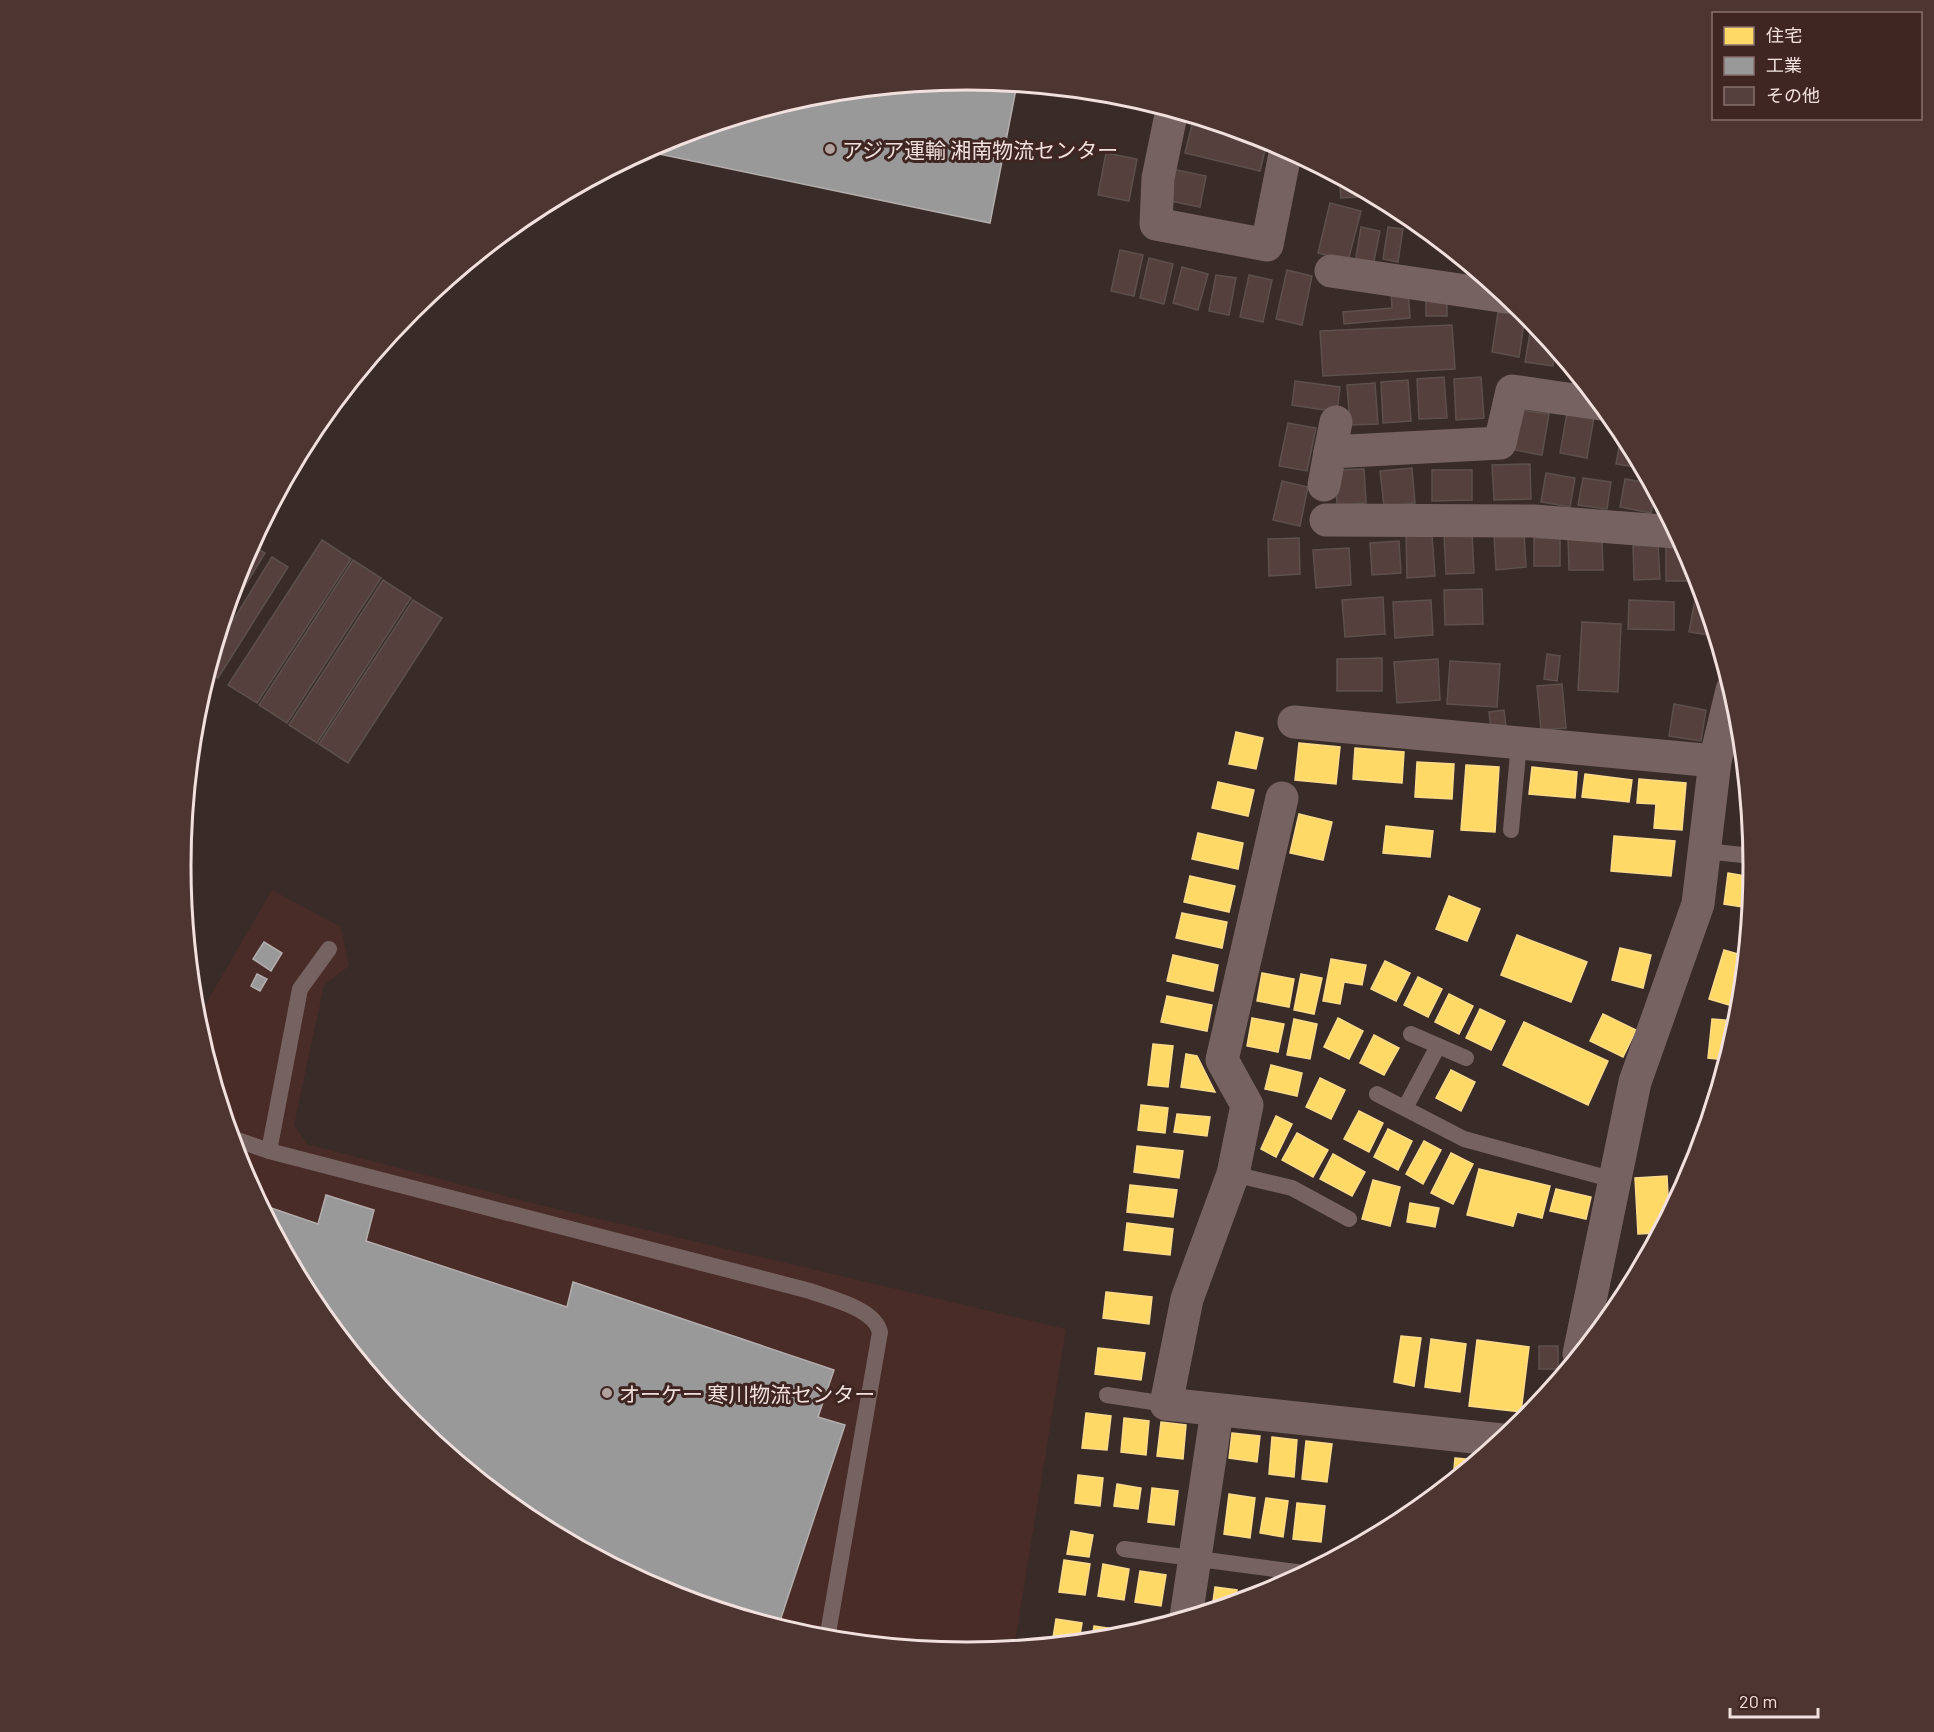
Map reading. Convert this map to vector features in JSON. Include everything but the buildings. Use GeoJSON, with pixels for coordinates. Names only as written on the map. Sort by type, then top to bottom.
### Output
{"type":"FeatureCollection","features":[{"type":"Feature","properties":{"kind":"street"},"geometry":{"type":"LineString","coordinates":[[1171,117],[1158,178],[1156,224],[1267,245],[1284,158]]}},
{"type":"Feature","properties":{"kind":"street"},"geometry":{"type":"LineString","coordinates":[[1331,271],[1492,295]]}},
{"type":"Feature","properties":{"kind":"street"},"geometry":{"type":"LineString","coordinates":[[1324,485],[1333,437],[1500,443],[1512,391],[1589,402]]}},
{"type":"Feature","properties":{"kind":"street"},"geometry":{"type":"LineString","coordinates":[[1326,520],[1534,521],[1667,531]]}},
{"type":"Feature","properties":{"kind":"street"},"geometry":{"type":"LineString","coordinates":[[1583,1338],[1635,1082],[1698,904],[1715,761],[1727,709]]}},
{"type":"Feature","properties":{"kind":"street"},"geometry":{"type":"LineString","coordinates":[[1293,722],[1715,761]]}},
{"type":"Feature","properties":{"kind":"street"},"geometry":{"type":"LineString","coordinates":[[1282,798],[1222,1060],[1248,1105],[1233,1174],[1187,1299],[1166,1404],[1490,1439]]}},
{"type":"Feature","properties":{"kind":"street"},"geometry":{"type":"LineString","coordinates":[[1187,1610],[1217,1411]]}},
{"type":"Feature","properties":{"kind":"lane"},"geometry":{"type":"LineString","coordinates":[[1511,830],[1519,743]]}},
{"type":"Feature","properties":{"kind":"lane"},"geometry":{"type":"LineString","coordinates":[[1705,850],[1743,855]]}},
{"type":"Feature","properties":{"kind":"lane"},"geometry":{"type":"LineString","coordinates":[[269,1151],[300,988],[329,949]]}},
{"type":"Feature","properties":{"kind":"lane"},"geometry":{"type":"LineString","coordinates":[[1412,1034],[1466,1058]]}},
{"type":"Feature","properties":{"kind":"lane"},"geometry":{"type":"LineString","coordinates":[[1405,1108],[1438,1046]]}},
{"type":"Feature","properties":{"kind":"lane"},"geometry":{"type":"LineString","coordinates":[[1377,1094],[1464,1139],[1614,1180]]}},
{"type":"Feature","properties":{"kind":"lane"},"geometry":{"type":"LineString","coordinates":[[242,1141],[269,1151],[810,1291],[859,1311],[875,1322],[880,1332],[828,1629]]}},
{"type":"Feature","properties":{"kind":"lane"},"geometry":{"type":"LineString","coordinates":[[1233,1174],[1292,1188],[1349,1219]]}},
{"type":"Feature","properties":{"kind":"lane"},"geometry":{"type":"LineString","coordinates":[[1107,1395],[1166,1404]]}},
{"type":"Feature","properties":{"kind":"lane"},"geometry":{"type":"LineString","coordinates":[[1124,1549],[1290,1571]]}},
{"type":"Feature","properties":{"kind":"shaded area"},"geometry":{"type":"Polygon","coordinates":[[[272,890],[341,927],[349,966],[324,985],[294,1125],[307,1144],[536,1204],[1066,1329],[1015,1640],[967,1642],[916,1640],[816,1627],[766,1616],[670,1583],[624,1562],[579,1538],[495,1482],[418,1415],[384,1378],[351,1338],[295,1254],[250,1163],[232,1115],[217,1067],[204,1006],[272,890]]]}},
{"type":"Feature","properties":{"kind":"place","name":"アジア運輸 湘南物流センター"},"geometry":{"type":"Point","coordinates":[830,149]}},
{"type":"Feature","properties":{"kind":"place","name":"オーケー 寒川物流センター"},"geometry":{"type":"Point","coordinates":[607,1393]}}]}
